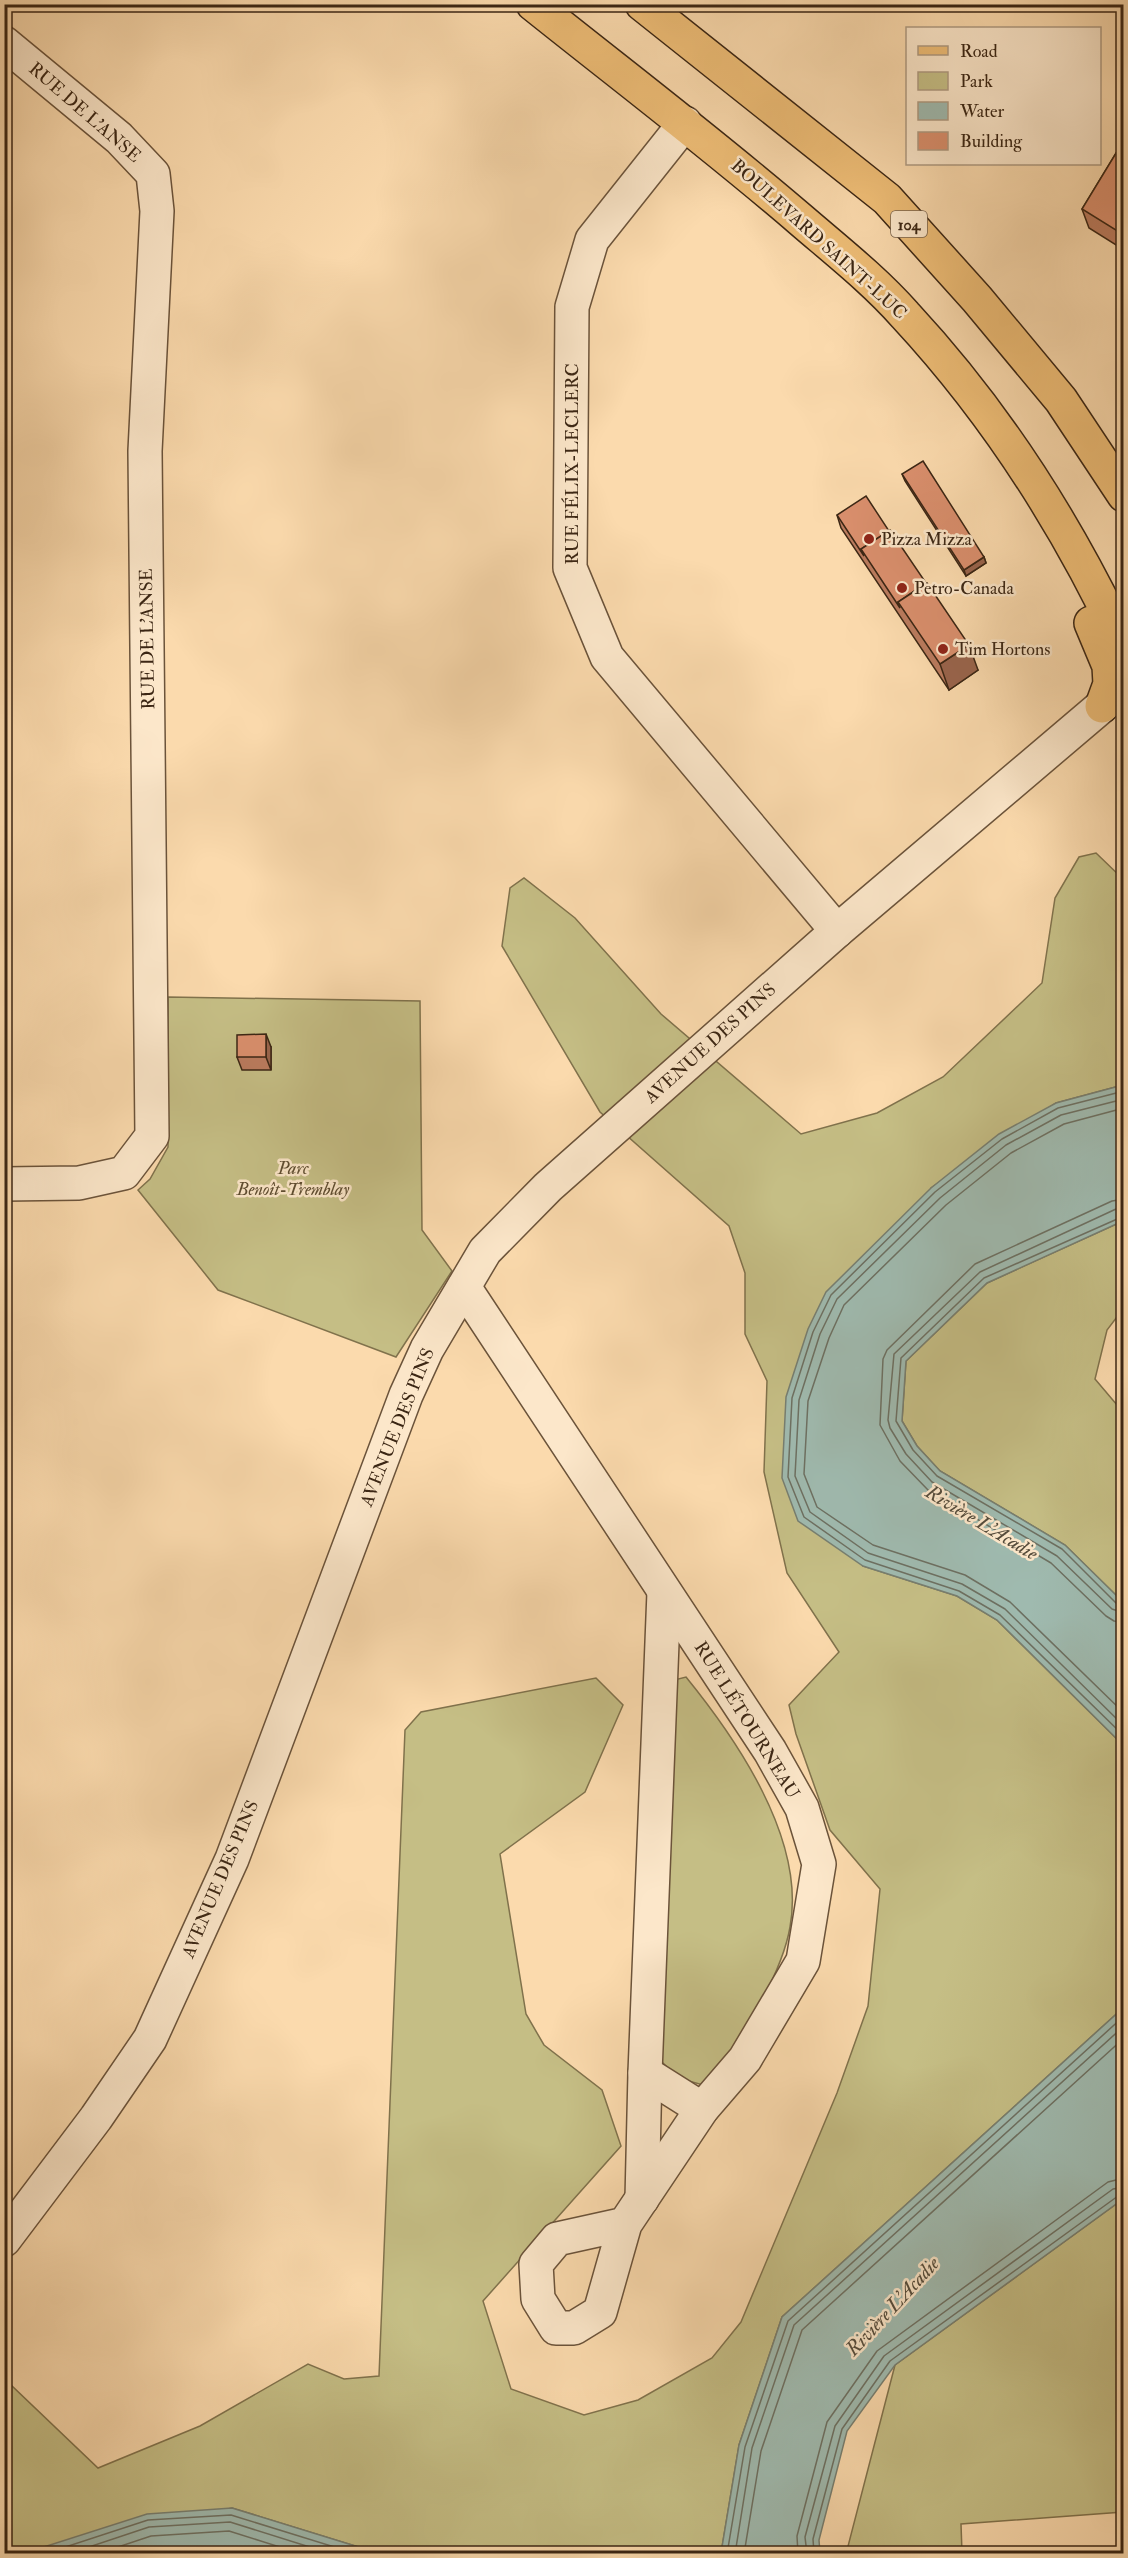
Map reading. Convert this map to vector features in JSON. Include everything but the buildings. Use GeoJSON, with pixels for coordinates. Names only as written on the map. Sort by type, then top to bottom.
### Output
{"type":"FeatureCollection","features":[{"type":"Feature","properties":{"kind":"main road","name":"BOULEVARD SAINT-LUC"},"geometry":{"type":"LineString","coordinates":[[533,4],[685,123],[860,271],[904,314],[954,370],[1001,431],[1055,517],[1108,612],[1124,646]]}},
{"type":"Feature","properties":{"kind":"main road","name":"104"},"geometry":{"type":"LineString","coordinates":[[642,4],[887,199],[977,299],[1061,400],[1124,495]]}},
{"type":"Feature","properties":{"kind":"main road"},"geometry":{"type":"LineString","coordinates":[[860,271],[922,304],[1004,401],[1069,498],[1124,596]]}},
{"type":"Feature","properties":{"kind":"main road"},"geometry":{"type":"LineString","coordinates":[[860,271],[890,320],[941,378],[992,450],[1093,626],[1109,666],[1113,694]]}},
{"type":"Feature","properties":{"kind":"street","name":"RUE DE L'ANSE"},"geometry":{"type":"LineString","coordinates":[[4,43],[119,138],[153,174],[157,211],[145,452],[152,1136],[124,1173],[79,1183],[4,1184]]}},
{"type":"Feature","properties":{"kind":"street","name":"RUE FÉLIX-LECLERC"},"geometry":{"type":"LineString","coordinates":[[685,123],[592,240],[572,307],[570,568],[607,657],[837,931]]}},
{"type":"Feature","properties":{"kind":"street","name":"AVENUE DES PINS"},"geometry":{"type":"LineString","coordinates":[[4,2240],[96,2118],[150,2039],[232,1859],[406,1395],[427,1349],[486,1251],[548,1187],[837,931],[1113,694]]}},
{"type":"Feature","properties":{"kind":"street","name":"RUE LÉTOURNEAU"},"geometry":{"type":"LineString","coordinates":[[464,1287],[770,1751],[802,1808],[819,1864],[803,1962],[746,2059],[702,2109],[634,2212],[645,2073],[664,1592]]}},
{"type":"Feature","properties":{"kind":"street"},"geometry":{"type":"LineString","coordinates":[[645,2073],[702,2109]]}},
{"type":"Feature","properties":{"kind":"green space"},"geometry":{"type":"Polygon","coordinates":[[[1096,853],[1123,879],[1123,1085],[1056,1103],[931,1188],[863,1566],[957,1596],[997,1620],[1123,1745],[1123,2008],[782,2317],[739,2445],[721,2553],[378,2553],[232,2508],[25,2553],[5,2554],[4,2391],[12,2386],[98,2468],[200,2426],[308,2364],[344,2379],[379,2376],[405,1730],[421,1712],[596,1678],[623,1705],[585,1792],[500,1854],[526,2014],[544,2045],[602,2090],[621,2146],[483,2301],[511,2389],[584,2415],[638,2400],[712,2358],[741,2322],[837,2093],[868,2006],[880,1889],[830,1830],[796,1734],[789,1705],[839,1652],[787,1573],[764,1472],[767,1381],[745,1334],[745,1273],[729,1226],[600,1112],[502,946],[510,888],[524,878],[575,918],[661,1014],[801,1134],[877,1113],[943,1077],[1042,983],[1055,898],[1079,857],[1096,853]]]}},
{"type":"Feature","properties":{"kind":"green space","name":"Parc Benoît-Tremblay"},"geometry":{"type":"Polygon","coordinates":[[[168,997],[420,1001],[422,1230],[452,1271],[396,1357],[218,1290],[138,1190],[150,1179],[168,1147],[168,997]]]}},
{"type":"Feature","properties":{"kind":"green space"},"geometry":{"type":"Polygon","coordinates":[[[1123,1221],[1123,1309],[1107,1330],[1095,1379],[1123,1412],[1123,1602],[1065,1545],[940,1471],[917,1446],[902,1421],[906,1361],[987,1283],[1123,1221]]]}},
{"type":"Feature","properties":{"kind":"green space"},"geometry":{"type":"Polygon","coordinates":[[[686,1677],[746,1761],[763,1793],[778,1827],[788,1860],[792,1894],[787,1941],[770,1985],[736,2045],[703,2085],[678,2078],[660,2060],[674,1680],[686,1677]]]}},
{"type":"Feature","properties":{"kind":"green space"},"geometry":{"type":"Polygon","coordinates":[[[1123,2199],[1123,2512],[961,2524],[962,2553],[846,2554],[895,2365],[1123,2199]]]}},
{"type":"Feature","properties":{"kind":"water","name":"Rivière L'Acadie"},"geometry":{"type":"Polygon","coordinates":[[[1123,1085],[1123,1221],[987,1283],[906,1361],[902,1421],[917,1446],[940,1471],[1065,1545],[1123,1602],[1123,1745],[997,1620],[957,1596],[863,1566],[798,1521],[782,1478],[786,1397],[808,1329],[826,1292],[931,1188],[999,1134],[1056,1103],[1123,1085]]]}},
{"type":"Feature","properties":{"kind":"water","name":"Rivière L'Acadie"},"geometry":{"type":"Polygon","coordinates":[[[1123,2008],[1123,2199],[895,2365],[847,2431],[819,2540],[820,2553],[721,2553],[739,2445],[782,2317],[1123,2008]]]}},
{"type":"Feature","properties":{"kind":"water"},"geometry":{"type":"Polygon","coordinates":[[[232,2508],[378,2553],[25,2553],[147,2514],[232,2508]]]}},
{"type":"Feature","properties":{"kind":"place","name":"Pizza Mizza"},"geometry":{"type":"Point","coordinates":[869,539]}},
{"type":"Feature","properties":{"kind":"place","name":"Petro-Canada"},"geometry":{"type":"Point","coordinates":[902,588]}},
{"type":"Feature","properties":{"kind":"place","name":"Tim Hortons"},"geometry":{"type":"Point","coordinates":[943,649]}}]}
